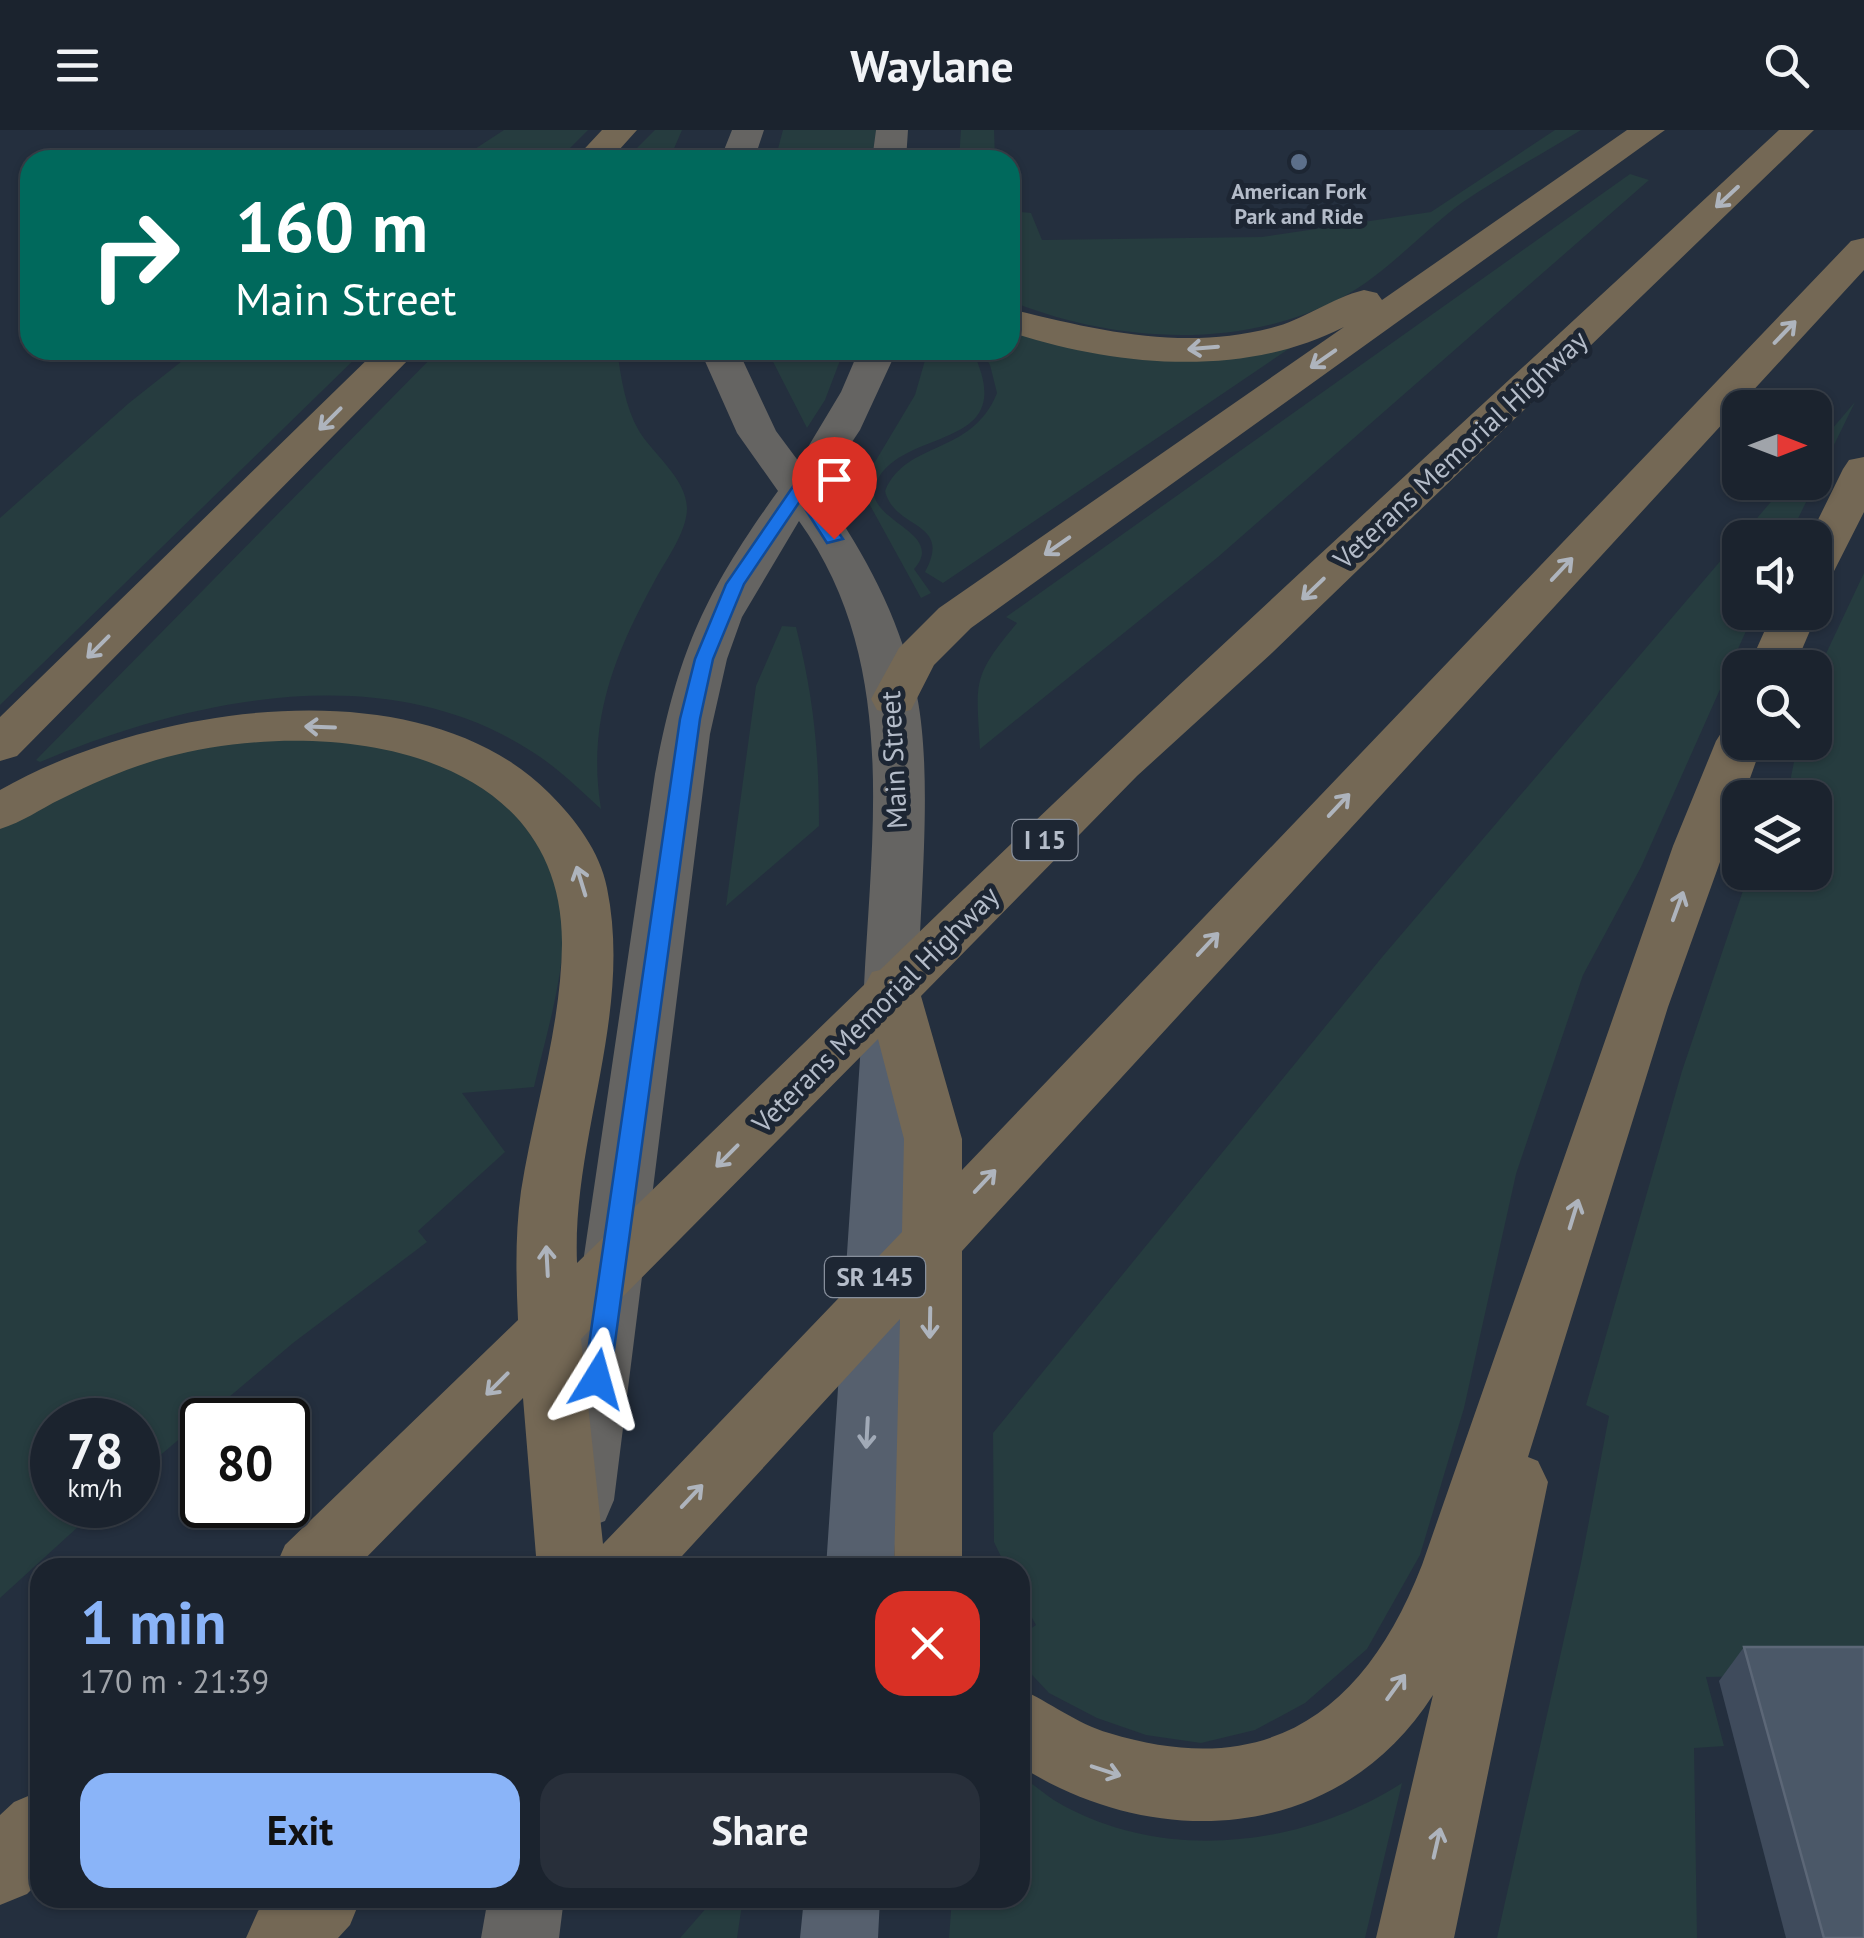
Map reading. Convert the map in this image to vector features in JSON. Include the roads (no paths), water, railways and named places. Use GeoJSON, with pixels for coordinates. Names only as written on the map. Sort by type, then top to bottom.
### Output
{"type":"FeatureCollection","features":[{"type":"Feature","properties":{"kind":"highway"},"geometry":{"type":"LineString","coordinates":[[601,150],[621,130]]}},
{"type":"Feature","properties":{"kind":"highway","name":"Veterans Memorial Highway"},"geometry":{"type":"LineString","coordinates":[[319,1558],[1120,765],[1256,642],[1798,130]]}},
{"type":"Feature","properties":{"kind":"highway"},"geometry":{"type":"LineString","coordinates":[[1020,323],[1085,340],[1158,349],[1234,345],[1299,331],[1354,308],[1561,168],[1641,136]]}},
{"type":"Feature","properties":{"kind":"highway"},"geometry":{"type":"LineString","coordinates":[[894,699],[915,658],[955,618],[1641,136]]}},
{"type":"Feature","properties":{"kind":"highway"},"geometry":{"type":"LineString","coordinates":[[635,1558],[1864,249]]}},
{"type":"Feature","properties":{"kind":"highway"},"geometry":{"type":"LineString","coordinates":[[0,744],[389,360]]}},
{"type":"Feature","properties":{"kind":"highway","name":"SR 145"},"geometry":{"type":"LineString","coordinates":[[723,360],[757,432],[800,488]]}},
{"type":"Feature","properties":{"kind":"highway"},"geometry":{"type":"LineString","coordinates":[[572,1558],[659,927],[690,719],[704,659],[735,584],[856,402],[874,360]]}},
{"type":"Feature","properties":{"kind":"highway"},"geometry":{"type":"LineString","coordinates":[[1832,535],[1864,469]]}},
{"type":"Feature","properties":{"kind":"highway","name":"Main Street"},"geometry":{"type":"LineString","coordinates":[[800,488],[834,539],[862,597],[894,699],[898,793],[891,986]]}},
{"type":"Feature","properties":{"kind":"highway"},"geometry":{"type":"LineString","coordinates":[[0,812],[90,766],[212,733],[328,726],[419,741],[496,774],[528,796],[568,846],[588,904],[585,978],[546,1248],[570,1558]]}},
{"type":"Feature","properties":{"kind":"highway"},"geometry":{"type":"LineString","coordinates":[[1030,1731],[1090,1766],[1137,1781],[1188,1788],[1240,1784],[1289,1770],[1331,1751],[1366,1724],[1395,1691],[1428,1640],[1545,1307],[1614,1086],[1733,760]]}},
{"type":"Feature","properties":{"kind":"highway"},"geometry":{"type":"LineString","coordinates":[[891,986],[933,1138],[928,1558]]}},
{"type":"Feature","properties":{"kind":"highway"},"geometry":{"type":"LineString","coordinates":[[1415,1938],[1483,1640],[1545,1307]]}},
{"type":"Feature","properties":{"kind":"highway"},"geometry":{"type":"LineString","coordinates":[[0,1867],[30,1838]]}},
{"type":"Feature","properties":{"kind":"highway"},"geometry":{"type":"LineString","coordinates":[[286,1938],[314,1908]]}},
{"type":"Feature","properties":{"kind":"highway"},"geometry":{"type":"LineString","coordinates":[[520,1938],[524,1908]]}},
{"type":"Feature","properties":{"kind":"main road","name":"Main Street"},"geometry":{"type":"LineString","coordinates":[[861,1558],[891,986]]}},
{"type":"Feature","properties":{"kind":"main road"},"geometry":{"type":"LineString","coordinates":[[838,1938],[841,1908]]}},
{"type":"Feature","properties":{"kind":"place","name":"American Fork Park and Ride"},"geometry":{"type":"Point","coordinates":[1299,162]}}]}
